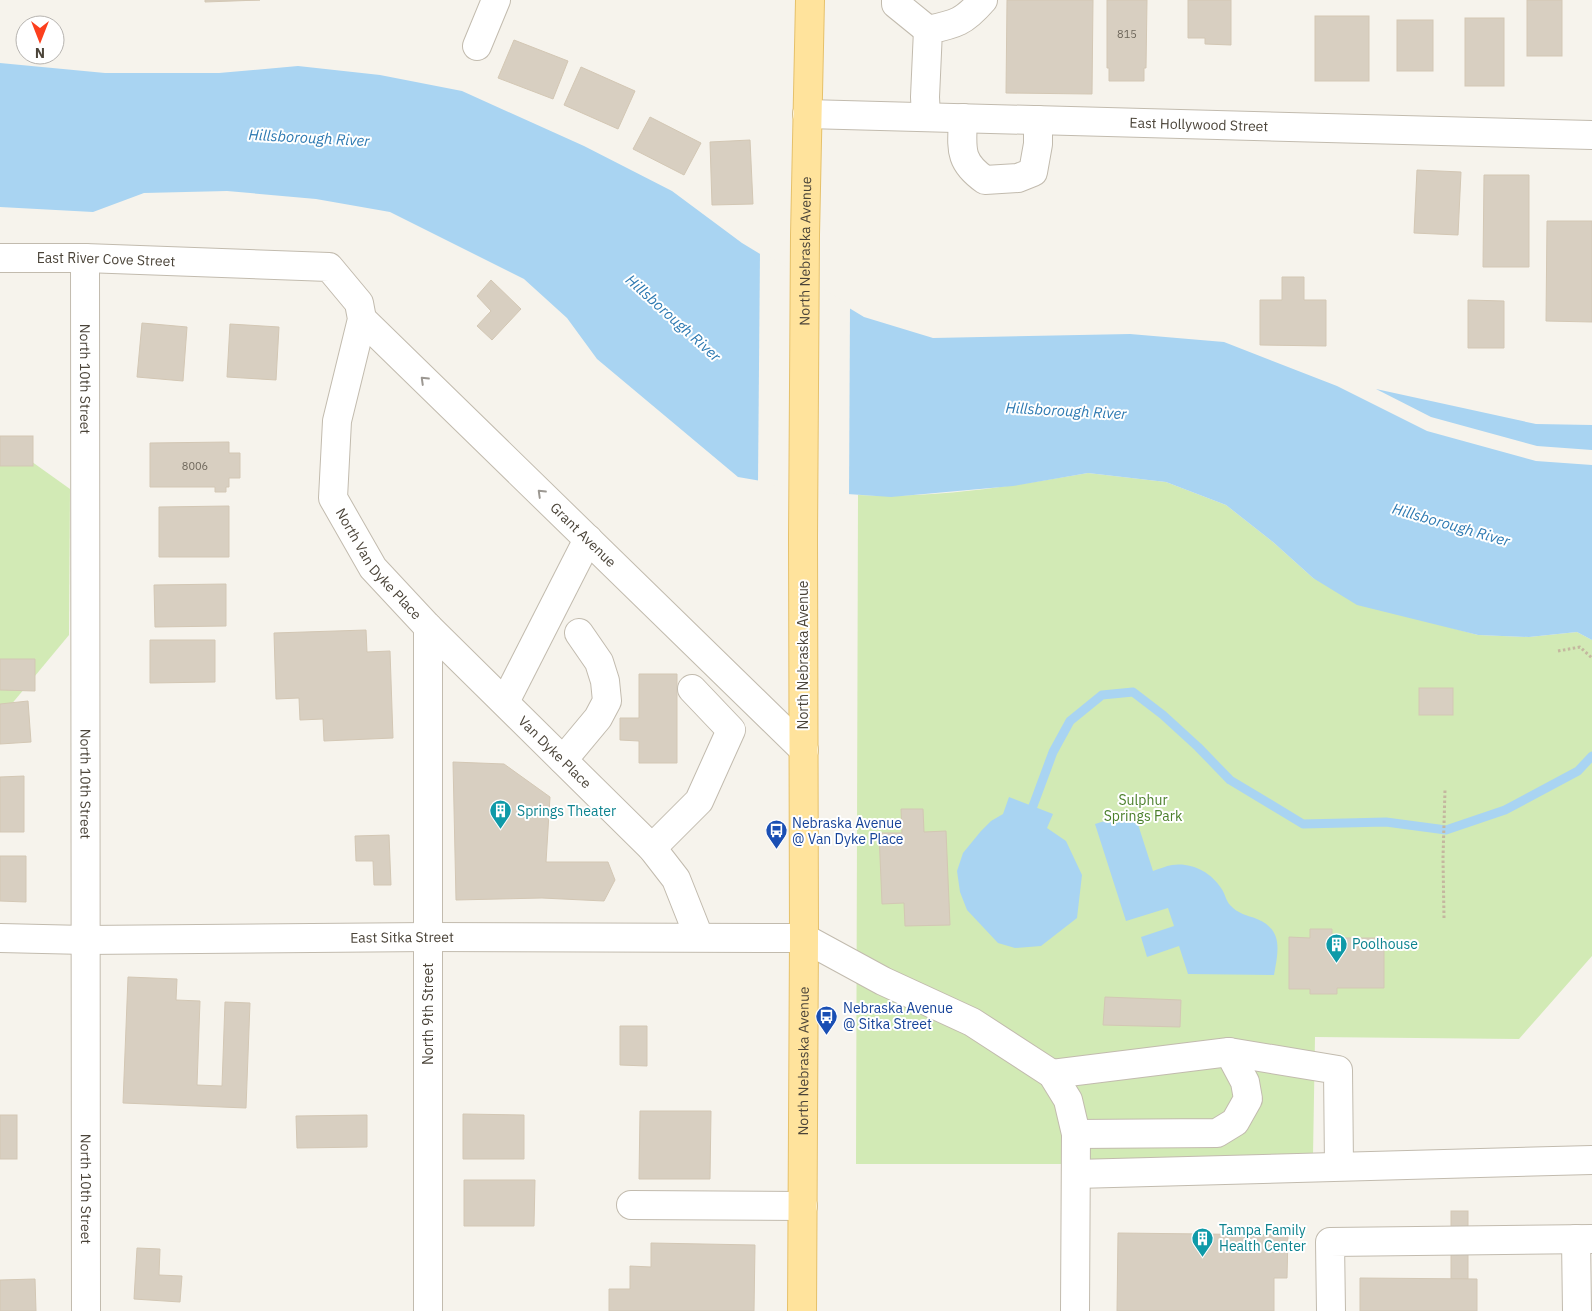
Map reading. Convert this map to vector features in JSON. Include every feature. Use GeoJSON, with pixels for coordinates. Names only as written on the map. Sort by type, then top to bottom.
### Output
{"type":"FeatureCollection","features":[{"type":"Feature","properties":{"kind":"main road","name":"North Nebraska Avenue"},"geometry":{"type":"LineString","coordinates":[[802,1311],[804,938],[803,538],[807,114],[805,2]]}},
{"type":"Feature","properties":{"kind":"street"},"geometry":{"type":"LineString","coordinates":[[476,46],[496,0]]}},
{"type":"Feature","properties":{"kind":"street"},"geometry":{"type":"LineString","coordinates":[[896,0],[896,4],[928,30],[954,25],[975,10],[984,0]]}},
{"type":"Feature","properties":{"kind":"street"},"geometry":{"type":"LineString","coordinates":[[926,117],[928,30]]}},
{"type":"Feature","properties":{"kind":"street","name":"East Hollywood Street"},"geometry":{"type":"LineString","coordinates":[[807,114],[1592,135]]}},
{"type":"Feature","properties":{"kind":"street"},"geometry":{"type":"LineString","coordinates":[[963,118],[962,145],[964,158],[972,172],[985,180],[1018,178],[1033,172],[1038,144],[1038,120]]}},
{"type":"Feature","properties":{"kind":"street","name":"East River Cove Street"},"geometry":{"type":"LineString","coordinates":[[0,258],[85,258],[329,267],[359,303],[362,320]]}},
{"type":"Feature","properties":{"kind":"street","name":"North 10th Street"},"geometry":{"type":"LineString","coordinates":[[85,258],[86,1311]]}},
{"type":"Feature","properties":{"kind":"street","name":"Grant Avenue"},"geometry":{"type":"LineString","coordinates":[[362,320],[804,750]]}},
{"type":"Feature","properties":{"kind":"street","name":"North Van Dyke Place"},"geometry":{"type":"LineString","coordinates":[[362,320],[337,421],[334,498],[373,568],[428,627]]}},
{"type":"Feature","properties":{"kind":"street"},"geometry":{"type":"LineString","coordinates":[[505,702],[588,539]]}},
{"type":"Feature","properties":{"kind":"street","name":"Van Dyke Place"},"geometry":{"type":"LineString","coordinates":[[428,627],[652,848],[676,879],[699,937]]}},
{"type":"Feature","properties":{"kind":"street","name":"North 9th Street"},"geometry":{"type":"LineString","coordinates":[[428,627],[428,1311]]}},
{"type":"Feature","properties":{"kind":"street"},"geometry":{"type":"LineString","coordinates":[[563,760],[598,718],[607,701],[605,680],[598,662],[579,633]]}},
{"type":"Feature","properties":{"kind":"street"},"geometry":{"type":"LineString","coordinates":[[692,689],[731,730]]}},
{"type":"Feature","properties":{"kind":"street"},"geometry":{"type":"LineString","coordinates":[[652,848],[699,801],[731,730],[756,702]]}},
{"type":"Feature","properties":{"kind":"street","name":"East Sitka Street"},"geometry":{"type":"LineString","coordinates":[[0,938],[85,940],[428,937],[804,938]]}},
{"type":"Feature","properties":{"kind":"street"},"geometry":{"type":"LineString","coordinates":[[804,938],[883,981],[972,1022],[1052,1074],[1068,1100],[1076,1134],[1075,1311]]}},
{"type":"Feature","properties":{"kind":"street"},"geometry":{"type":"LineString","coordinates":[[1052,1074],[1229,1052],[1338,1070],[1339,1166]]}},
{"type":"Feature","properties":{"kind":"street"},"geometry":{"type":"LineString","coordinates":[[1076,1134],[1216,1133],[1235,1122],[1248,1099],[1245,1082],[1229,1052]]}},
{"type":"Feature","properties":{"kind":"street"},"geometry":{"type":"LineString","coordinates":[[1226,1127],[1233,1169]]}},
{"type":"Feature","properties":{"kind":"street"},"geometry":{"type":"LineString","coordinates":[[1076,1174],[1592,1160]]}},
{"type":"Feature","properties":{"kind":"street"},"geometry":{"type":"LineString","coordinates":[[632,1205],[803,1206]]}},
{"type":"Feature","properties":{"kind":"street"},"geometry":{"type":"LineString","coordinates":[[1331,1311],[1330,1242],[1584,1239],[1577,1311]]}},
{"type":"Feature","properties":{"kind":"path"},"geometry":{"type":"LineString","coordinates":[[1558,651],[1580,647],[1592,658]]}},
{"type":"Feature","properties":{"kind":"path"},"geometry":{"type":"LineString","coordinates":[[1444,918],[1445,790]]}},
{"type":"Feature","properties":{"kind":"green space"},"geometry":{"type":"Polygon","coordinates":[[[0,439],[70,489],[69,635],[0,718],[0,439]]]}},
{"type":"Feature","properties":{"kind":"green space","name":"Sulphur Springs Park"},"geometry":{"type":"Polygon","coordinates":[[[1088,473],[1166,482],[1226,505],[1273,542],[1313,578],[1430,622],[1478,635],[1529,637],[1577,632],[1592,640],[1592,956],[1519,1039],[1315,1037],[1313,1156],[1090,1164],[856,1164],[858,495],[887,496],[945,493],[1003,487],[1088,473]]]}},
{"type":"Feature","properties":{"kind":"water","name":"Hillsborough River"},"geometry":{"type":"Polygon","coordinates":[[[0,63],[105,73],[219,73],[298,66],[380,75],[462,91],[584,146],[672,191],[742,243],[864,317],[933,338],[1130,334],[1224,342],[1337,386],[1427,431],[1536,461],[1592,465],[1592,640],[1577,632],[1529,637],[1478,635],[1357,605],[1313,578],[1273,542],[1226,505],[1166,482],[1088,473],[1013,486],[891,497],[833,493],[738,477],[597,359],[567,318],[524,279],[390,212],[316,199],[227,191],[144,193],[93,212],[0,207],[0,63]]]}},
{"type":"Feature","properties":{"kind":"water"},"geometry":{"type":"Polygon","coordinates":[[[1376,389],[1536,424],[1592,425],[1592,450],[1537,446],[1431,417],[1376,389]]]}},
{"type":"Feature","properties":{"kind":"water"},"geometry":{"type":"Polygon","coordinates":[[[1009,797],[1053,814],[1047,828],[1066,841],[1082,875],[1077,918],[1041,946],[1015,948],[998,943],[967,910],[960,892],[957,871],[963,853],[991,821],[1003,814],[1009,797]]]}},
{"type":"Feature","properties":{"kind":"water"},"geometry":{"type":"Polygon","coordinates":[[[1134,812],[1153,871],[1179,864],[1200,869],[1217,882],[1233,908],[1257,919],[1272,929],[1277,942],[1274,975],[1188,974],[1179,946],[1147,957],[1141,937],[1174,926],[1168,908],[1126,921],[1095,824],[1134,812]]]}},
{"type":"Feature","properties":{"kind":"pier"},"geometry":{"type":"Polygon","coordinates":[[[760,251],[850,305],[849,496],[758,483],[760,251]]]}},
{"type":"Feature","properties":{"kind":"building"},"geometry":{"type":"Polygon","coordinates":[[[205,0],[260,0],[205,2],[205,0]]]}},
{"type":"Feature","properties":{"kind":"building"},"geometry":{"type":"Polygon","coordinates":[[[1007,0],[1093,0],[1092,94],[1006,93],[1007,0]]]}},
{"type":"Feature","properties":{"kind":"building"},"geometry":{"type":"Polygon","coordinates":[[[1107,0],[1147,0],[1146,68],[1144,68],[1144,81],[1109,81],[1109,68],[1107,68],[1107,0]]]}},
{"type":"Feature","properties":{"kind":"building"},"geometry":{"type":"Polygon","coordinates":[[[1188,0],[1231,0],[1231,45],[1205,44],[1205,38],[1188,38],[1188,0]]]}},
{"type":"Feature","properties":{"kind":"building"},"geometry":{"type":"Polygon","coordinates":[[[1527,0],[1562,0],[1562,56],[1527,56],[1527,0]]]}},
{"type":"Feature","properties":{"kind":"building"},"geometry":{"type":"Polygon","coordinates":[[[1315,16],[1369,16],[1369,81],[1315,81],[1315,16]]]}},
{"type":"Feature","properties":{"kind":"building"},"geometry":{"type":"Polygon","coordinates":[[[1465,18],[1504,18],[1504,86],[1465,86],[1465,18]]]}},
{"type":"Feature","properties":{"kind":"building"},"geometry":{"type":"Polygon","coordinates":[[[1397,20],[1433,20],[1433,71],[1397,71],[1397,20]]]}},
{"type":"Feature","properties":{"kind":"building"},"geometry":{"type":"Polygon","coordinates":[[[514,40],[568,61],[553,99],[498,78],[514,40]]]}},
{"type":"Feature","properties":{"kind":"building"},"geometry":{"type":"Polygon","coordinates":[[[581,67],[635,91],[618,129],[564,105],[581,67]]]}},
{"type":"Feature","properties":{"kind":"building"},"geometry":{"type":"Polygon","coordinates":[[[650,117],[701,143],[684,175],[633,149],[650,117]]]}},
{"type":"Feature","properties":{"kind":"building"},"geometry":{"type":"Polygon","coordinates":[[[750,140],[753,204],[712,205],[710,142],[750,140]]]}},
{"type":"Feature","properties":{"kind":"building"},"geometry":{"type":"Polygon","coordinates":[[[1417,170],[1461,172],[1458,235],[1414,233],[1417,170]]]}},
{"type":"Feature","properties":{"kind":"building"},"geometry":{"type":"Polygon","coordinates":[[[1484,175],[1529,175],[1529,267],[1483,267],[1484,175]]]}},
{"type":"Feature","properties":{"kind":"building"},"geometry":{"type":"Polygon","coordinates":[[[1547,221],[1592,221],[1592,322],[1546,321],[1547,221]]]}},
{"type":"Feature","properties":{"kind":"building"},"geometry":{"type":"Polygon","coordinates":[[[1282,277],[1304,277],[1304,300],[1326,300],[1326,346],[1260,345],[1260,300],[1282,300],[1282,277]]]}},
{"type":"Feature","properties":{"kind":"building"},"geometry":{"type":"Polygon","coordinates":[[[491,280],[521,309],[492,340],[477,326],[491,311],[477,296],[491,280]]]}},
{"type":"Feature","properties":{"kind":"building"},"geometry":{"type":"Polygon","coordinates":[[[1468,300],[1504,301],[1504,348],[1468,348],[1468,300]]]}},
{"type":"Feature","properties":{"kind":"building"},"geometry":{"type":"Polygon","coordinates":[[[142,323],[187,327],[183,381],[137,377],[142,323]]]}},
{"type":"Feature","properties":{"kind":"building"},"geometry":{"type":"Polygon","coordinates":[[[230,324],[279,327],[276,380],[227,377],[230,324]]]}},
{"type":"Feature","properties":{"kind":"building"},"geometry":{"type":"Polygon","coordinates":[[[0,436],[33,436],[33,466],[0,466],[0,436]]]}},
{"type":"Feature","properties":{"kind":"building"},"geometry":{"type":"Polygon","coordinates":[[[229,442],[229,453],[240,453],[240,478],[229,478],[229,487],[226,487],[226,492],[215,492],[215,487],[150,487],[150,443],[229,442]]]}},
{"type":"Feature","properties":{"kind":"building"},"geometry":{"type":"Polygon","coordinates":[[[229,506],[229,557],[159,557],[159,507],[229,506]]]}},
{"type":"Feature","properties":{"kind":"building"},"geometry":{"type":"Polygon","coordinates":[[[226,584],[226,626],[155,627],[154,585],[226,584]]]}},
{"type":"Feature","properties":{"kind":"building"},"geometry":{"type":"Polygon","coordinates":[[[366,630],[367,652],[390,651],[393,738],[324,741],[323,719],[300,720],[299,698],[276,699],[274,633],[366,630]]]}},
{"type":"Feature","properties":{"kind":"building"},"geometry":{"type":"Polygon","coordinates":[[[150,640],[215,640],[215,682],[150,683],[150,640]]]}},
{"type":"Feature","properties":{"kind":"building"},"geometry":{"type":"Polygon","coordinates":[[[0,659],[35,659],[35,691],[0,690],[0,659]]]}},
{"type":"Feature","properties":{"kind":"building"},"geometry":{"type":"Polygon","coordinates":[[[639,674],[677,674],[677,763],[639,763],[639,741],[620,740],[620,718],[639,718],[639,674]]]}},
{"type":"Feature","properties":{"kind":"building"},"geometry":{"type":"Polygon","coordinates":[[[1419,688],[1453,688],[1453,715],[1419,715],[1419,688]]]}},
{"type":"Feature","properties":{"kind":"building"},"geometry":{"type":"Polygon","coordinates":[[[28,701],[31,742],[0,744],[0,704],[28,701]]]}},
{"type":"Feature","properties":{"kind":"building","name":"Springs Theater"},"geometry":{"type":"Polygon","coordinates":[[[453,762],[504,764],[550,797],[546,862],[608,862],[615,880],[604,901],[542,898],[456,900],[453,762]]]}},
{"type":"Feature","properties":{"kind":"building"},"geometry":{"type":"Polygon","coordinates":[[[24,776],[24,832],[0,832],[0,777],[24,776]]]}},
{"type":"Feature","properties":{"kind":"building"},"geometry":{"type":"Polygon","coordinates":[[[901,809],[923,809],[924,832],[946,831],[950,925],[905,926],[904,903],[882,904],[879,833],[902,833],[901,809]]]}},
{"type":"Feature","properties":{"kind":"building"},"geometry":{"type":"Polygon","coordinates":[[[389,835],[391,885],[374,885],[373,861],[356,861],[355,836],[389,835]]]}},
{"type":"Feature","properties":{"kind":"building"},"geometry":{"type":"Polygon","coordinates":[[[0,856],[26,856],[26,902],[0,901],[0,856]]]}},
{"type":"Feature","properties":{"kind":"building","name":"Poolhouse"},"geometry":{"type":"Polygon","coordinates":[[[1310,929],[1332,929],[1332,938],[1384,938],[1384,988],[1337,988],[1337,994],[1310,994],[1310,989],[1289,989],[1289,937],[1310,938],[1310,929]]]}},
{"type":"Feature","properties":{"kind":"building"},"geometry":{"type":"Polygon","coordinates":[[[128,977],[177,979],[176,1000],[200,1001],[197,1085],[222,1086],[225,1002],[250,1003],[246,1108],[123,1103],[128,977]]]}},
{"type":"Feature","properties":{"kind":"building"},"geometry":{"type":"Polygon","coordinates":[[[1105,997],[1181,1000],[1180,1027],[1103,1025],[1105,997]]]}},
{"type":"Feature","properties":{"kind":"building"},"geometry":{"type":"Polygon","coordinates":[[[620,1026],[647,1026],[647,1066],[620,1065],[620,1026]]]}},
{"type":"Feature","properties":{"kind":"building"},"geometry":{"type":"Polygon","coordinates":[[[640,1111],[711,1111],[710,1179],[639,1179],[640,1111]]]}},
{"type":"Feature","properties":{"kind":"building"},"geometry":{"type":"Polygon","coordinates":[[[463,1114],[524,1115],[524,1159],[463,1159],[463,1114]]]}},
{"type":"Feature","properties":{"kind":"building"},"geometry":{"type":"Polygon","coordinates":[[[0,1115],[17,1115],[17,1159],[0,1159],[0,1115]]]}},
{"type":"Feature","properties":{"kind":"building"},"geometry":{"type":"Polygon","coordinates":[[[367,1115],[367,1147],[297,1148],[296,1116],[367,1115]]]}},
{"type":"Feature","properties":{"kind":"building"},"geometry":{"type":"Polygon","coordinates":[[[464,1180],[535,1180],[534,1226],[464,1226],[464,1180]]]}},
{"type":"Feature","properties":{"kind":"building"},"geometry":{"type":"Polygon","coordinates":[[[1451,1211],[1468,1211],[1468,1279],[1451,1279],[1451,1211]]]}},
{"type":"Feature","properties":{"kind":"building","name":"Tampa Family Health Center"},"geometry":{"type":"Polygon","coordinates":[[[1118,1233],[1288,1235],[1287,1278],[1274,1278],[1274,1311],[1117,1311],[1118,1233]]]}},
{"type":"Feature","properties":{"kind":"building"},"geometry":{"type":"Polygon","coordinates":[[[651,1243],[755,1245],[754,1311],[609,1311],[609,1289],[630,1289],[630,1266],[651,1267],[651,1243]]]}},
{"type":"Feature","properties":{"kind":"building"},"geometry":{"type":"Polygon","coordinates":[[[137,1248],[160,1249],[159,1275],[182,1276],[180,1302],[134,1299],[137,1248]]]}},
{"type":"Feature","properties":{"kind":"building"},"geometry":{"type":"Polygon","coordinates":[[[1360,1278],[1477,1279],[1477,1311],[1360,1311],[1360,1278]]]}},
{"type":"Feature","properties":{"kind":"building"},"geometry":{"type":"Polygon","coordinates":[[[35,1279],[36,1311],[0,1311],[0,1280],[35,1279]]]}},
{"type":"Feature","properties":{"kind":"waterway"},"geometry":{"type":"LineString","coordinates":[[1033,806],[1053,752],[1070,721],[1102,695],[1133,692],[1163,715],[1230,780],[1303,824],[1386,822],[1446,830],[1505,810],[1578,771],[1592,756]]}},
{"type":"Feature","properties":{"kind":"place","name":"Springs Theater"},"geometry":{"type":"Point","coordinates":[501,830]}},
{"type":"Feature","properties":{"kind":"place","name":"Nebraska Avenue @ Van Dyke Place"},"geometry":{"type":"Point","coordinates":[776,850]}},
{"type":"Feature","properties":{"kind":"place","name":"Poolhouse"},"geometry":{"type":"Point","coordinates":[1336,963]}},
{"type":"Feature","properties":{"kind":"place","name":"Nebraska Avenue @ Sitka Street"},"geometry":{"type":"Point","coordinates":[827,1035]}},
{"type":"Feature","properties":{"kind":"place","name":"Tampa Family Health Center"},"geometry":{"type":"Point","coordinates":[1203,1257]}}]}
